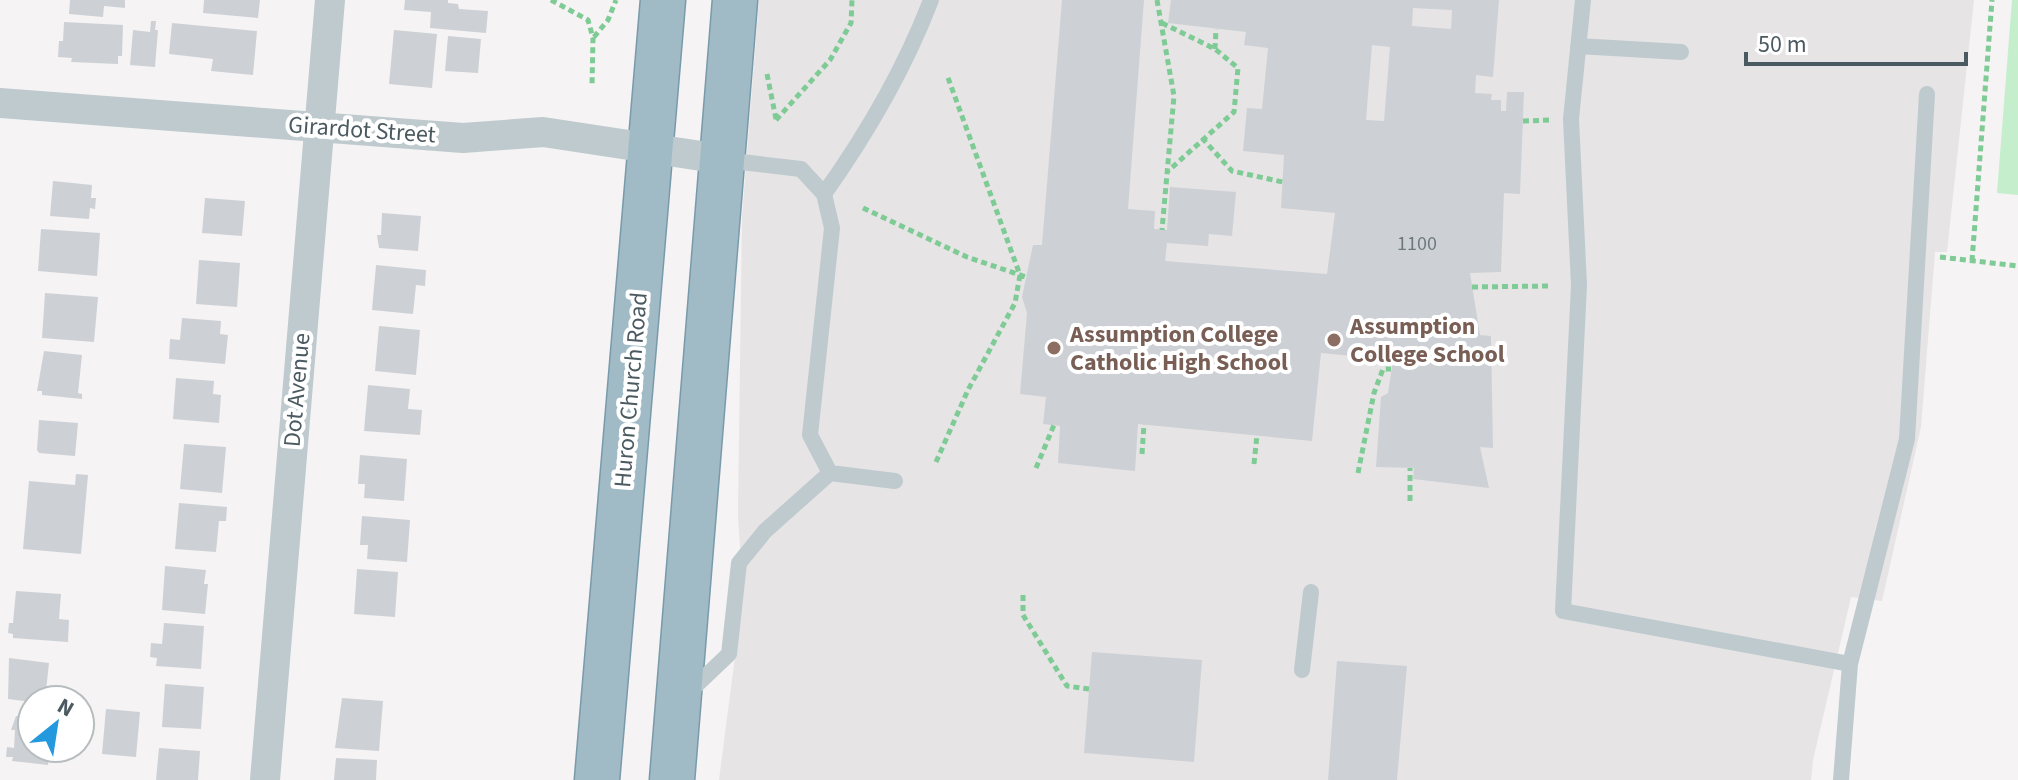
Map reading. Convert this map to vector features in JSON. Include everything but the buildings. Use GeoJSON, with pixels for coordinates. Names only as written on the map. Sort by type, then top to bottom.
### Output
{"type":"FeatureCollection","features":[{"type":"Feature","properties":{"kind":"highway","name":"Huron Church Road"},"geometry":{"type":"LineString","coordinates":[[597,780],[663,0]]}},
{"type":"Feature","properties":{"kind":"highway"},"geometry":{"type":"LineString","coordinates":[[672,780],[735,0]]}},
{"type":"Feature","properties":{"kind":"street","name":"Dot Avenue"},"geometry":{"type":"LineString","coordinates":[[265,780],[330,0]]}},
{"type":"Feature","properties":{"kind":"street","name":"Girardot Street"},"geometry":{"type":"LineString","coordinates":[[0,103],[463,138],[543,132],[721,159]]}},
{"type":"Feature","properties":{"kind":"lane"},"geometry":{"type":"LineString","coordinates":[[824,194],[849,159],[917,36],[931,0]]}},
{"type":"Feature","properties":{"kind":"lane"},"geometry":{"type":"LineString","coordinates":[[1583,0],[1571,119],[1579,285],[1563,611],[1850,664]]}},
{"type":"Feature","properties":{"kind":"lane"},"geometry":{"type":"LineString","coordinates":[[1578,46],[1681,52]]}},
{"type":"Feature","properties":{"kind":"lane"},"geometry":{"type":"LineString","coordinates":[[1841,780],[1850,664],[1907,439],[1927,94]]}},
{"type":"Feature","properties":{"kind":"lane"},"geometry":{"type":"LineString","coordinates":[[721,159],[801,169],[824,194],[832,228],[810,435],[830,473]]}},
{"type":"Feature","properties":{"kind":"lane"},"geometry":{"type":"LineString","coordinates":[[678,702],[729,654],[739,563],[765,531],[830,473],[895,481]]}},
{"type":"Feature","properties":{"kind":"lane"},"geometry":{"type":"LineString","coordinates":[[1302,670],[1311,592]]}},
{"type":"Feature","properties":{"kind":"path"},"geometry":{"type":"LineString","coordinates":[[551,0],[588,20],[593,38],[592,86]]}},
{"type":"Feature","properties":{"kind":"path"},"geometry":{"type":"LineString","coordinates":[[593,38],[608,20],[616,0]]}},
{"type":"Feature","properties":{"kind":"path"},"geometry":{"type":"LineString","coordinates":[[776,120],[830,60],[851,23],[852,0]]}},
{"type":"Feature","properties":{"kind":"path"},"geometry":{"type":"LineString","coordinates":[[1157,0],[1174,96],[1162,230]]}},
{"type":"Feature","properties":{"kind":"path"},"geometry":{"type":"LineString","coordinates":[[1972,261],[1992,0]]}},
{"type":"Feature","properties":{"kind":"path"},"geometry":{"type":"LineString","coordinates":[[1161,23],[1215,49],[1238,68],[1234,112],[1168,171]]}},
{"type":"Feature","properties":{"kind":"path"},"geometry":{"type":"LineString","coordinates":[[1215,49],[1216,29]]}},
{"type":"Feature","properties":{"kind":"path"},"geometry":{"type":"LineString","coordinates":[[936,462],[968,390],[1015,303],[1023,276],[947,75]]}},
{"type":"Feature","properties":{"kind":"path"},"geometry":{"type":"LineString","coordinates":[[1523,121],[1555,119]]}},
{"type":"Feature","properties":{"kind":"path"},"geometry":{"type":"LineString","coordinates":[[1202,138],[1232,171],[1283,182]]}},
{"type":"Feature","properties":{"kind":"path"},"geometry":{"type":"LineString","coordinates":[[863,208],[967,257],[1023,276]]}},
{"type":"Feature","properties":{"kind":"path"},"geometry":{"type":"LineString","coordinates":[[1939,257],[2018,266]]}},
{"type":"Feature","properties":{"kind":"path"},"geometry":{"type":"LineString","coordinates":[[1472,287],[1551,286]]}},
{"type":"Feature","properties":{"kind":"path"},"geometry":{"type":"LineString","coordinates":[[1358,473],[1374,393],[1383,369],[1391,369]]}},
{"type":"Feature","properties":{"kind":"path"},"geometry":{"type":"LineString","coordinates":[[1142,454],[1144,424]]}},
{"type":"Feature","properties":{"kind":"path"},"geometry":{"type":"LineString","coordinates":[[1036,468],[1054,425]]}},
{"type":"Feature","properties":{"kind":"path"},"geometry":{"type":"LineString","coordinates":[[1254,464],[1257,435]]}},
{"type":"Feature","properties":{"kind":"path"},"geometry":{"type":"LineString","coordinates":[[1410,468],[1410,501]]}},
{"type":"Feature","properties":{"kind":"path"},"geometry":{"type":"LineString","coordinates":[[1023,595],[1023,615],[1067,686],[1089,689]]}},
{"type":"Feature","properties":{"kind":"shaded area","name":"Assumption College School"},"geometry":{"type":"Polygon","coordinates":[[[759,0],[1974,0],[1947,252],[1935,252],[1921,427],[1882,601],[1851,597],[1811,780],[719,780],[743,595],[738,516],[742,217],[759,0]]]}},
{"type":"Feature","properties":{"kind":"green space"},"geometry":{"type":"Polygon","coordinates":[[[2012,0],[2018,0],[2018,195],[1997,193],[2012,0]]]}},
{"type":"Feature","properties":{"kind":"place","name":"Assumption College School"},"geometry":{"type":"Point","coordinates":[1334,340]}},
{"type":"Feature","properties":{"kind":"place","name":"Assumption College Catholic High School"},"geometry":{"type":"Point","coordinates":[1054,348]}}]}
